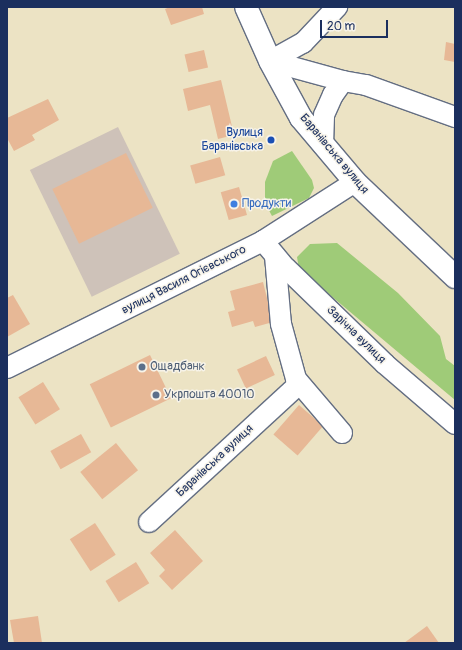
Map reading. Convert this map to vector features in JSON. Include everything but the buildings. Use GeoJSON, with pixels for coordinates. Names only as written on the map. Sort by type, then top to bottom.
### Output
{"type":"FeatureCollection","features":[{"type":"Feature","properties":{"kind":"main road","name":"Баранівська вулиця"},"geometry":{"type":"LineString","coordinates":[[246,7],[270,61],[301,118],[355,182],[455,277]]}},
{"type":"Feature","properties":{"kind":"street"},"geometry":{"type":"LineString","coordinates":[[270,61],[303,43],[337,7]]}},
{"type":"Feature","properties":{"kind":"street"},"geometry":{"type":"LineString","coordinates":[[270,61],[343,81],[366,84],[455,117]]}},
{"type":"Feature","properties":{"kind":"street"},"geometry":{"type":"LineString","coordinates":[[323,145],[324,115],[333,95],[343,81]]}},
{"type":"Feature","properties":{"kind":"street","name":"вулиця Василя Огієвського"},"geometry":{"type":"LineString","coordinates":[[7,368],[269,248],[355,182]]}},
{"type":"Feature","properties":{"kind":"street"},"geometry":{"type":"LineString","coordinates":[[269,248],[281,324],[299,384],[342,433]]}},
{"type":"Feature","properties":{"kind":"street","name":"Зарічна вулиця"},"geometry":{"type":"LineString","coordinates":[[269,248],[385,364],[455,424]]}},
{"type":"Feature","properties":{"kind":"street","name":"Баранівська вулиця"},"geometry":{"type":"LineString","coordinates":[[149,522],[299,384]]}},
{"type":"Feature","properties":{"kind":"shaded area"},"geometry":{"type":"Polygon","coordinates":[[[118,127],[180,254],[92,297],[30,170],[118,127]]]}},
{"type":"Feature","properties":{"kind":"green space"},"geometry":{"type":"Polygon","coordinates":[[[292,151],[312,180],[314,188],[309,198],[272,216],[265,203],[265,182],[273,161],[292,151]]]}},
{"type":"Feature","properties":{"kind":"green space"},"geometry":{"type":"Polygon","coordinates":[[[337,243],[398,293],[440,336],[446,359],[455,366],[455,400],[299,269],[297,257],[310,244],[337,243]]]}},
{"type":"Feature","properties":{"kind":"place","name":"Вулиця Баранівська"},"geometry":{"type":"Point","coordinates":[271,140]}},
{"type":"Feature","properties":{"kind":"place","name":"Продукти"},"geometry":{"type":"Point","coordinates":[234,204]}},
{"type":"Feature","properties":{"kind":"place","name":"Ощадбанк"},"geometry":{"type":"Point","coordinates":[142,367]}},
{"type":"Feature","properties":{"kind":"place","name":"Укрпошта 40010"},"geometry":{"type":"Point","coordinates":[156,395]}}]}
